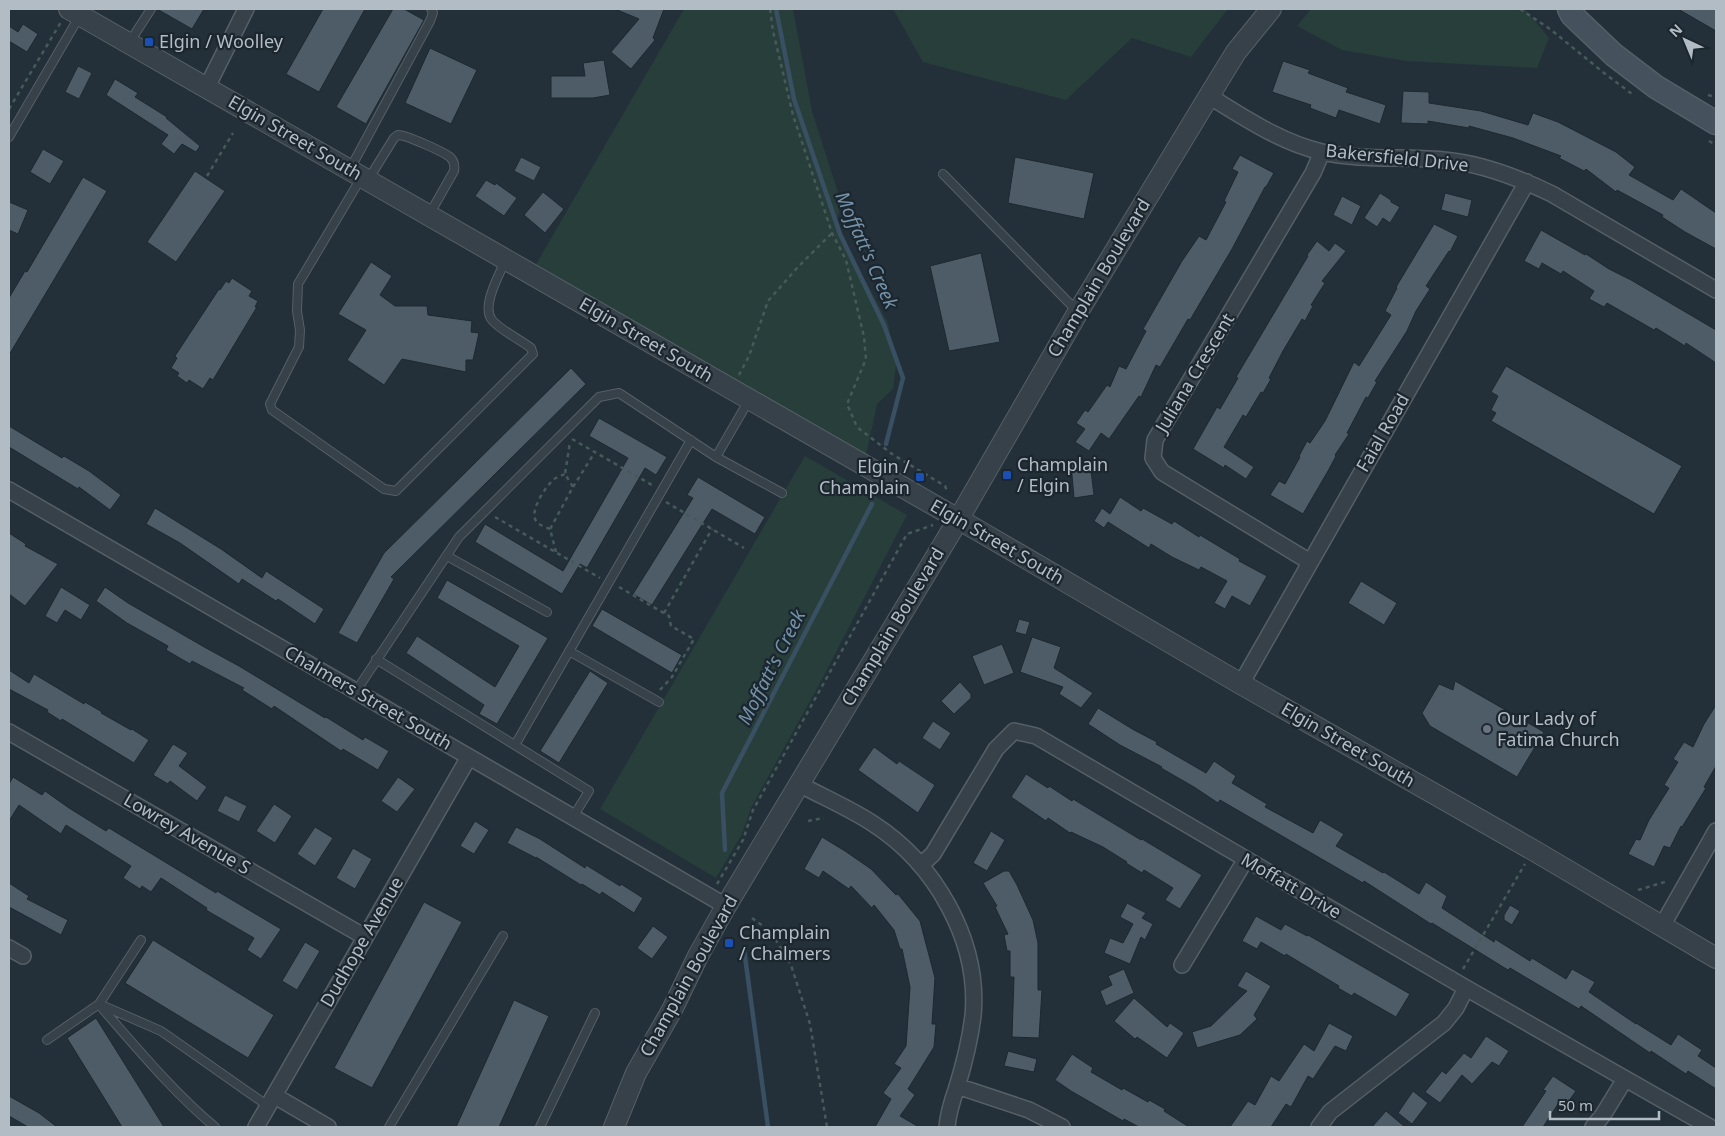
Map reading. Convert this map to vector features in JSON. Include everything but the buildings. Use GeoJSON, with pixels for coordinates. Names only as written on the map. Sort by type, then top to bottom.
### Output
{"type":"FeatureCollection","features":[{"type":"Feature","properties":{"kind":"main road"},"geometry":{"type":"LineString","coordinates":[[1567,11],[1614,55],[1656,87],[1716,123]]}},
{"type":"Feature","properties":{"kind":"street"},"geometry":{"type":"LineString","coordinates":[[207,87],[246,9]]}},
{"type":"Feature","properties":{"kind":"street","name":"Champlain Boulevard"},"geometry":{"type":"LineString","coordinates":[[615,1127],[636,1073],[672,1010],[698,956],[726,906],[958,520],[1078,312],[1236,52],[1270,9]]}},
{"type":"Feature","properties":{"kind":"street","name":"Elgin Street South"},"geometry":{"type":"LineString","coordinates":[[70,14],[129,43],[207,87],[1241,684],[1533,850],[1716,958]]}},
{"type":"Feature","properties":{"kind":"street","name":"Bakersfield Drive"},"geometry":{"type":"LineString","coordinates":[[1209,96],[1291,142],[1322,152],[1378,159],[1444,160],[1486,168],[1527,182],[1552,194],[1716,290]]}},
{"type":"Feature","properties":{"kind":"street","name":"Juliana Crescent"},"geometry":{"type":"LineString","coordinates":[[1310,562],[1162,472],[1153,458],[1155,440],[1313,173],[1322,152]]}},
{"type":"Feature","properties":{"kind":"street","name":"Faial Road"},"geometry":{"type":"LineString","coordinates":[[1241,684],[1527,182]]}},
{"type":"Feature","properties":{"kind":"street","name":"Chalmers Street South"},"geometry":{"type":"LineString","coordinates":[[9,490],[726,906]]}},
{"type":"Feature","properties":{"kind":"street","name":"Moffatt Drive"},"geometry":{"type":"LineString","coordinates":[[921,865],[933,854],[996,749],[1014,731],[1036,736],[1461,985],[1710,1127]]}},
{"type":"Feature","properties":{"kind":"street","name":"Lowrey Avenue S"},"geometry":{"type":"LineString","coordinates":[[9,732],[364,937]]}},
{"type":"Feature","properties":{"kind":"street","name":"Dudhope Avenue"},"geometry":{"type":"LineString","coordinates":[[256,1127],[469,757]]}},
{"type":"Feature","properties":{"kind":"street"},"geometry":{"type":"LineString","coordinates":[[799,784],[873,823],[900,845],[921,865],[945,901],[963,936],[970,960],[973,1015],[968,1045],[948,1115],[947,1127]]}},
{"type":"Feature","properties":{"kind":"street"},"geometry":{"type":"LineString","coordinates":[[1662,926],[1716,832]]}},
{"type":"Feature","properties":{"kind":"street"},"geometry":{"type":"LineString","coordinates":[[1182,965],[1246,859]]}},
{"type":"Feature","properties":{"kind":"street"},"geometry":{"type":"LineString","coordinates":[[9,948],[23,956]]}},
{"type":"Feature","properties":{"kind":"street"},"geometry":{"type":"LineString","coordinates":[[1319,1127],[1330,1112],[1444,1023],[1456,1008],[1461,985]]}},
{"type":"Feature","properties":{"kind":"street"},"geometry":{"type":"LineString","coordinates":[[1593,1127],[1603,1115],[1625,1079]]}},
{"type":"Feature","properties":{"kind":"street"},"geometry":{"type":"LineString","coordinates":[[957,1086],[1029,1110],[1062,1127]]}},
{"type":"Feature","properties":{"kind":"street"},"geometry":{"type":"LineString","coordinates":[[271,1101],[328,1127]]}},
{"type":"Feature","properties":{"kind":"lane"},"geometry":{"type":"LineString","coordinates":[[129,43],[150,9]]}},
{"type":"Feature","properties":{"kind":"lane"},"geometry":{"type":"LineString","coordinates":[[431,9],[430,21],[360,175],[298,284],[299,347],[270,404],[272,410],[384,489],[396,491],[533,354],[531,348],[493,322],[489,314],[488,303],[506,260]]}},
{"type":"Feature","properties":{"kind":"lane"},"geometry":{"type":"LineString","coordinates":[[9,137],[70,14]]}},
{"type":"Feature","properties":{"kind":"lane"},"geometry":{"type":"LineString","coordinates":[[360,175],[398,135],[407,136],[450,157],[455,165],[454,171],[429,215]]}},
{"type":"Feature","properties":{"kind":"lane"},"geometry":{"type":"LineString","coordinates":[[943,174],[1078,312]]}},
{"type":"Feature","properties":{"kind":"lane"},"geometry":{"type":"LineString","coordinates":[[356,691],[459,537],[599,397],[619,393],[716,457],[782,493]]}},
{"type":"Feature","properties":{"kind":"lane"},"geometry":{"type":"LineString","coordinates":[[716,457],[748,400]]}},
{"type":"Feature","properties":{"kind":"lane"},"geometry":{"type":"LineString","coordinates":[[515,745],[691,440]]}},
{"type":"Feature","properties":{"kind":"lane"},"geometry":{"type":"LineString","coordinates":[[447,556],[547,612]]}},
{"type":"Feature","properties":{"kind":"lane"},"geometry":{"type":"LineString","coordinates":[[569,651],[659,702]]}},
{"type":"Feature","properties":{"kind":"lane"},"geometry":{"type":"LineString","coordinates":[[376,660],[589,791],[573,817]]}},
{"type":"Feature","properties":{"kind":"lane"},"geometry":{"type":"LineString","coordinates":[[389,1127],[503,936]]}},
{"type":"Feature","properties":{"kind":"lane"},"geometry":{"type":"LineString","coordinates":[[47,1040],[99,1004],[141,940]]}},
{"type":"Feature","properties":{"kind":"lane"},"geometry":{"type":"LineString","coordinates":[[99,1004],[161,1031],[271,1101]]}},
{"type":"Feature","properties":{"kind":"lane"},"geometry":{"type":"LineString","coordinates":[[99,1004],[144,1057],[215,1127]]}},
{"type":"Feature","properties":{"kind":"lane"},"geometry":{"type":"LineString","coordinates":[[540,1127],[596,1013]]}},
{"type":"Feature","properties":{"kind":"path"},"geometry":{"type":"LineString","coordinates":[[770,9],[772,31],[793,115],[832,233],[846,260],[864,338],[866,359],[847,404],[857,427],[892,454],[945,486],[948,493]]}},
{"type":"Feature","properties":{"kind":"path"},"geometry":{"type":"LineString","coordinates":[[9,108],[70,14]]}},
{"type":"Feature","properties":{"kind":"path"},"geometry":{"type":"LineString","coordinates":[[207,176],[233,133]]}},
{"type":"Feature","properties":{"kind":"path"},"geometry":{"type":"LineString","coordinates":[[738,376],[749,356],[768,302],[797,268],[832,233]]}},
{"type":"Feature","properties":{"kind":"path"},"geometry":{"type":"LineString","coordinates":[[573,487],[566,474],[571,438],[744,548]]}},
{"type":"Feature","properties":{"kind":"path"},"geometry":{"type":"LineString","coordinates":[[556,553],[550,529],[595,452]]}},
{"type":"Feature","properties":{"kind":"path"},"geometry":{"type":"LineString","coordinates":[[550,529],[537,523],[533,516],[535,507],[554,480],[566,474]]}},
{"type":"Feature","properties":{"kind":"path"},"geometry":{"type":"LineString","coordinates":[[716,885],[743,840],[753,810],[906,534],[928,526],[958,520]]}},
{"type":"Feature","properties":{"kind":"path"},"geometry":{"type":"LineString","coordinates":[[664,613],[712,529]]}},
{"type":"Feature","properties":{"kind":"path"},"geometry":{"type":"LineString","coordinates":[[808,821],[824,818]]}},
{"type":"Feature","properties":{"kind":"path"},"geometry":{"type":"LineString","coordinates":[[1461,985],[1533,850]]}},
{"type":"Feature","properties":{"kind":"path"},"geometry":{"type":"LineString","coordinates":[[1638,890],[1668,881]]}},
{"type":"Feature","properties":{"kind":"path"},"geometry":{"type":"LineString","coordinates":[[752,918],[771,932],[790,965],[810,1024],[827,1127]]}},
{"type":"Feature","properties":{"kind":"green space"},"geometry":{"type":"Polygon","coordinates":[[[684,9],[793,9],[812,111],[841,202],[837,221],[844,241],[888,323],[896,365],[893,389],[877,404],[864,465],[531,273],[684,9]]]}},
{"type":"Feature","properties":{"kind":"green space"},"geometry":{"type":"Polygon","coordinates":[[[893,9],[1228,9],[1191,57],[1132,38],[1066,100],[923,62],[893,9]]]}},
{"type":"Feature","properties":{"kind":"green space"},"geometry":{"type":"Polygon","coordinates":[[[1311,9],[1525,9],[1549,38],[1537,68],[1406,61],[1342,50],[1297,26],[1311,9]]]}},
{"type":"Feature","properties":{"kind":"green space"},"geometry":{"type":"Polygon","coordinates":[[[805,456],[907,515],[819,685],[752,806],[742,834],[716,878],[600,809],[805,456]]]}},
{"type":"Feature","properties":{"kind":"waterway","name":"Moffatt's Creek"},"geometry":{"type":"LineString","coordinates":[[776,9],[794,99],[840,234],[884,325],[903,378],[886,444]]}},
{"type":"Feature","properties":{"kind":"waterway","name":"Moffatt's Creek"},"geometry":{"type":"LineString","coordinates":[[725,850],[722,793],[872,504]]}},
{"type":"Feature","properties":{"kind":"waterway","name":"Moffatt's Creek"},"geometry":{"type":"LineString","coordinates":[[744,949],[768,1127]]}},
{"type":"Feature","properties":{"kind":"place","name":"Elgin / Woolley"},"geometry":{"type":"Point","coordinates":[149,42]}},
{"type":"Feature","properties":{"kind":"place","name":"Champlain / Elgin"},"geometry":{"type":"Point","coordinates":[1007,475]}},
{"type":"Feature","properties":{"kind":"place","name":"Elgin / Champlain"},"geometry":{"type":"Point","coordinates":[920,477]}},
{"type":"Feature","properties":{"kind":"place","name":"Our Lady of Fatima Church"},"geometry":{"type":"Point","coordinates":[1487,729]}},
{"type":"Feature","properties":{"kind":"place","name":"Champlain / Chalmers"},"geometry":{"type":"Point","coordinates":[729,943]}}]}
